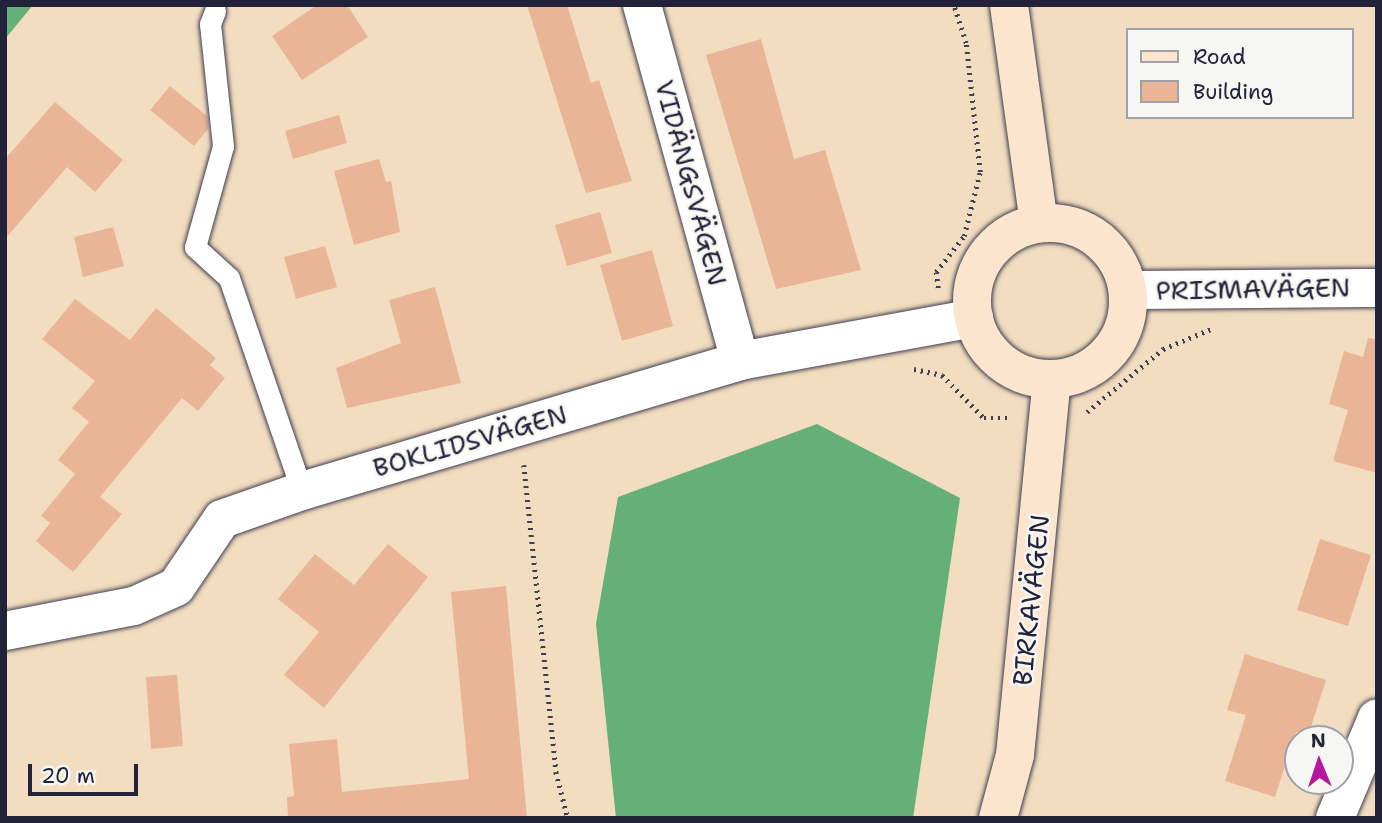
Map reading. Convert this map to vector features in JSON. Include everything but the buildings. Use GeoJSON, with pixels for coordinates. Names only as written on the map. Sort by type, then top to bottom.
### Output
{"type":"FeatureCollection","features":[{"type":"Feature","properties":{"kind":"street","name":"VIDÄNGSVÄGEN"},"geometry":{"type":"LineString","coordinates":[[642,5],[740,361]]}},
{"type":"Feature","properties":{"kind":"street"},"geometry":{"type":"LineString","coordinates":[[1009,5],[1039,223]]}},
{"type":"Feature","properties":{"kind":"street"},"geometry":{"type":"LineString","coordinates":[[1039,223],[1060,223],[1097,237],[1122,269],[1128,290],[1126,320],[1113,348],[1086,371],[1052,380],[1001,362],[958,321],[986,256],[1005,237],[1039,223]]}},
{"type":"Feature","properties":{"kind":"street","name":"PRISMAVÄGEN"},"geometry":{"type":"LineString","coordinates":[[1128,290],[1377,288]]}},
{"type":"Feature","properties":{"kind":"street","name":"BOKLIDSVÄGEN"},"geometry":{"type":"LineString","coordinates":[[5,631],[134,606],[176,587],[222,519],[302,491],[740,361],[958,321]]}},
{"type":"Feature","properties":{"kind":"street","name":"BIRKAVÄGEN"},"geometry":{"type":"LineString","coordinates":[[998,818],[1015,755],[1052,380]]}},
{"type":"Feature","properties":{"kind":"street"},"geometry":{"type":"LineString","coordinates":[[1335,818],[1377,718]]}},
{"type":"Feature","properties":{"kind":"lane"},"geometry":{"type":"LineString","coordinates":[[215,11],[210,24],[223,146],[195,247],[229,278],[302,491]]}},
{"type":"Feature","properties":{"kind":"path"},"geometry":{"type":"LineString","coordinates":[[954,5],[965,43],[981,172],[964,236],[936,272],[958,321],[942,375],[984,418],[1049,418],[1095,411],[1163,349],[1223,323]]}},
{"type":"Feature","properties":{"kind":"path"},"geometry":{"type":"LineString","coordinates":[[523,450],[556,772],[568,818]]}},
{"type":"Feature","properties":{"kind":"green space"},"geometry":{"type":"Polygon","coordinates":[[[5,5],[33,5],[5,39],[5,5]]]}},
{"type":"Feature","properties":{"kind":"green space"},"geometry":{"type":"Polygon","coordinates":[[[817,424],[960,498],[913,818],[616,818],[596,624],[618,497],[817,424]]]}}]}
